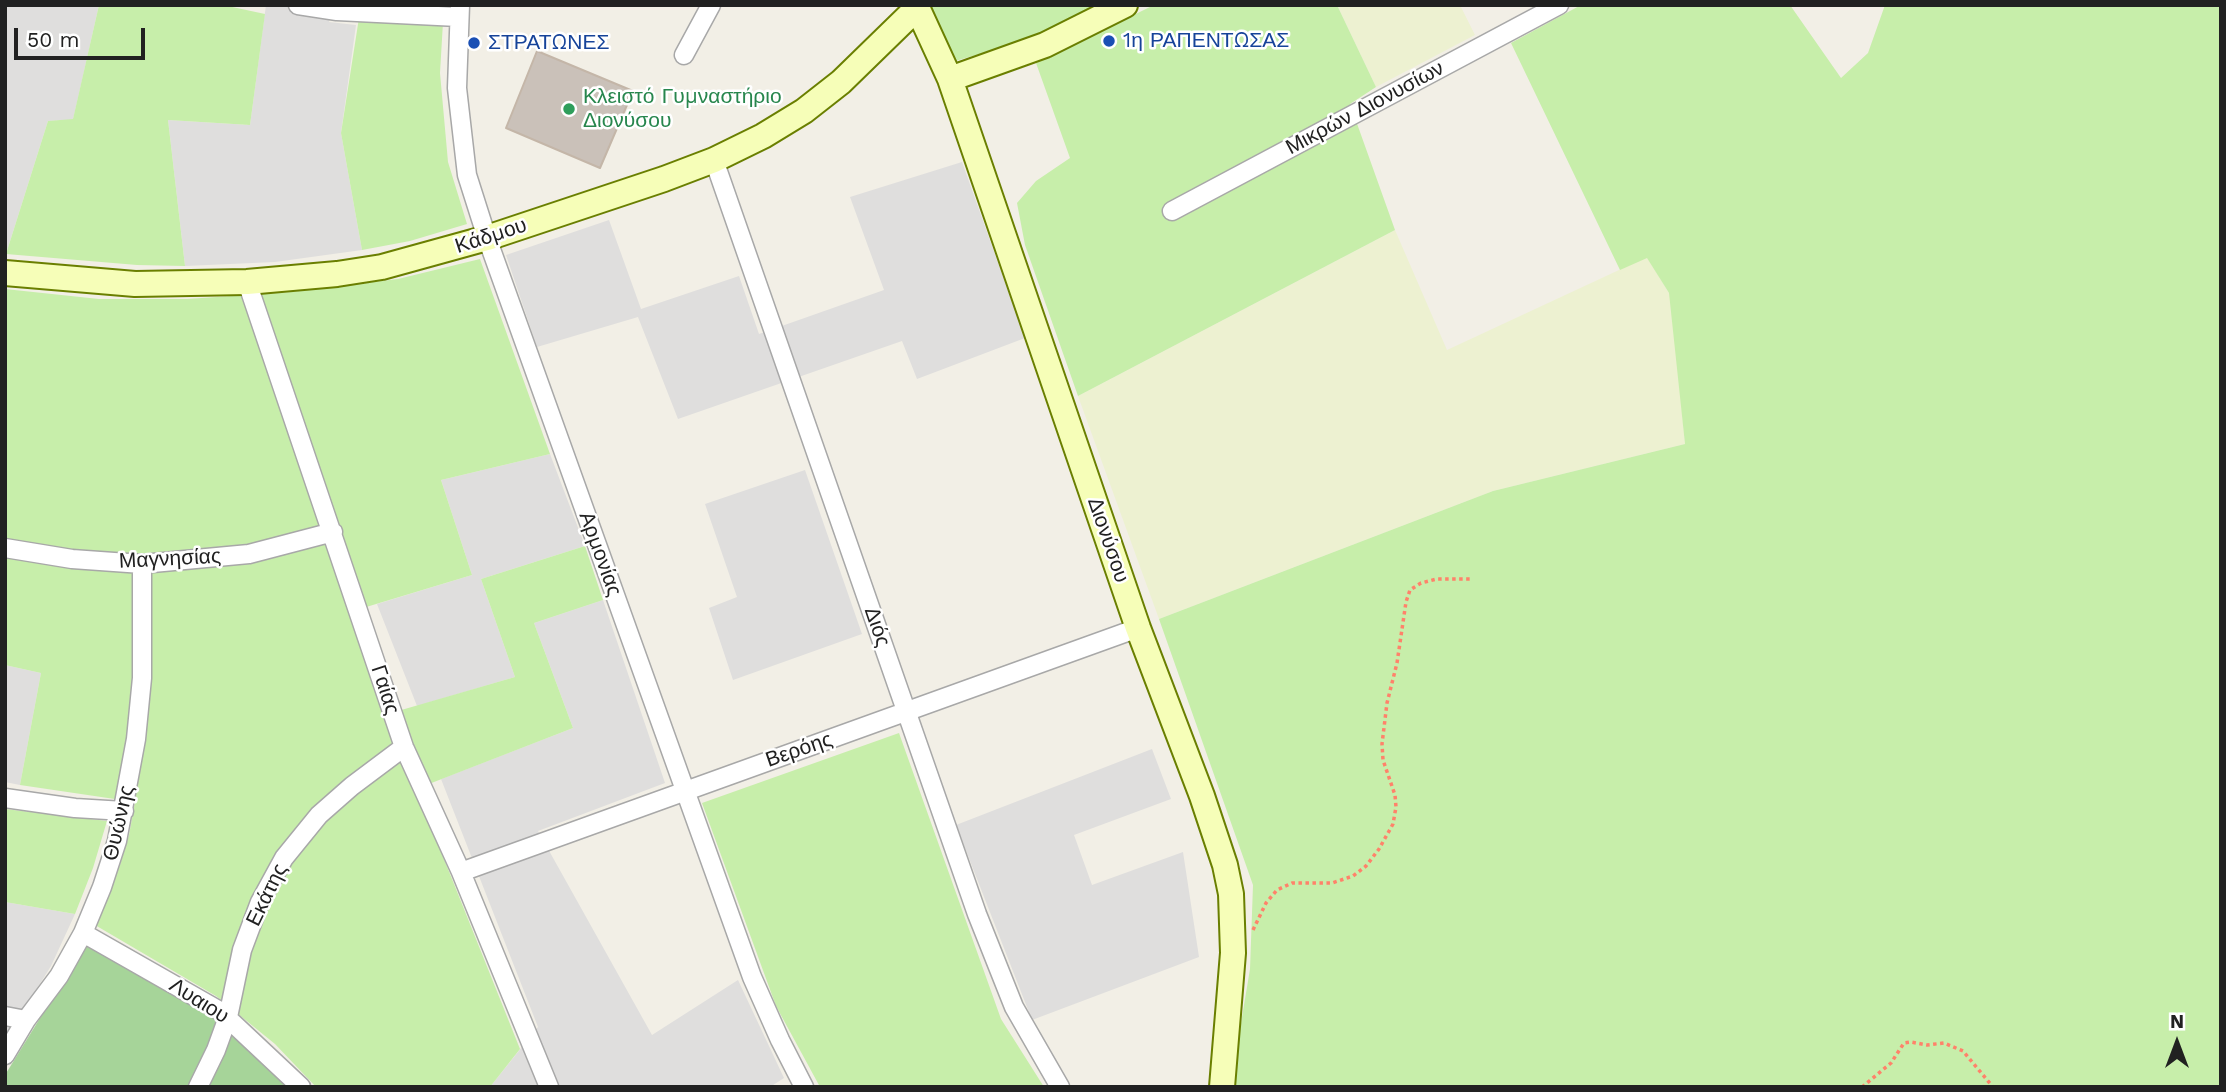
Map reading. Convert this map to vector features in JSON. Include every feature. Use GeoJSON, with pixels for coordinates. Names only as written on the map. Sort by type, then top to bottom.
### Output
{"type":"FeatureCollection","features":[{"type":"Feature","properties":{"kind":"street"},"geometry":{"type":"LineString","coordinates":[[298,5],[337,11],[459,11]]}},
{"type":"Feature","properties":{"kind":"street"},"geometry":{"type":"LineString","coordinates":[[684,55],[711,5]]}},
{"type":"Feature","properties":{"kind":"street"},"geometry":{"type":"LineString","coordinates":[[950,79],[1045,45],[1125,5]]}},
{"type":"Feature","properties":{"kind":"street","name":"Μικρών Διονυσίων"},"geometry":{"type":"LineString","coordinates":[[1172,211],[1559,5]]}},
{"type":"Feature","properties":{"kind":"street","name":"Διονύσου"},"geometry":{"type":"LineString","coordinates":[[917,7],[950,79],[1138,628],[1216,835],[1231,894],[1233,920],[1233,973],[1222,1087]]}},
{"type":"Feature","properties":{"kind":"street","name":"Κάδμου"},"geometry":{"type":"LineString","coordinates":[[5,273],[135,284],[247,282],[382,267],[487,239],[664,179],[763,136],[804,111],[841,82],[917,7]]}},
{"type":"Feature","properties":{"kind":"street","name":"Αρμονίας"},"geometry":{"type":"LineString","coordinates":[[459,11],[457,88],[467,175],[487,239],[752,978],[779,1040],[804,1087]]}},
{"type":"Feature","properties":{"kind":"street","name":"Διός"},"geometry":{"type":"LineString","coordinates":[[713,160],[977,914],[1014,1007],[1060,1087]]}},
{"type":"Feature","properties":{"kind":"street","name":"Γαίας"},"geometry":{"type":"LineString","coordinates":[[247,282],[404,747],[461,872],[550,1087]]}},
{"type":"Feature","properties":{"kind":"street","name":"Μαγνησίας"},"geometry":{"type":"LineString","coordinates":[[5,548],[72,559],[142,565],[250,554],[333,532]]}},
{"type":"Feature","properties":{"kind":"street","name":"Θυώνης"},"geometry":{"type":"LineString","coordinates":[[5,1055],[26,1020],[59,976],[83,933],[110,865],[124,811],[136,739],[142,678],[142,565]]}},
{"type":"Feature","properties":{"kind":"street","name":"Βερόης"},"geometry":{"type":"LineString","coordinates":[[461,872],[1138,628]]}},
{"type":"Feature","properties":{"kind":"street","name":"Εκάτης"},"geometry":{"type":"LineString","coordinates":[[198,1087],[228,1017],[242,950],[260,902],[284,858],[319,815],[404,747]]}},
{"type":"Feature","properties":{"kind":"street"},"geometry":{"type":"LineString","coordinates":[[5,798],[75,808],[124,811]]}},
{"type":"Feature","properties":{"kind":"street","name":"Λυαιου"},"geometry":{"type":"LineString","coordinates":[[83,933],[228,1017],[301,1087]]}},
{"type":"Feature","properties":{"kind":"street"},"geometry":{"type":"LineString","coordinates":[[5,1016],[26,1020]]}},
{"type":"Feature","properties":{"kind":"path"},"geometry":{"type":"LineString","coordinates":[[1253,931],[1266,903],[1277,890],[1293,884],[1332,883],[1353,877],[1379,849],[1393,824],[1396,807],[1395,795],[1383,760],[1382,744],[1405,602],[1410,590],[1421,583],[1437,579],[1471,579]]}},
{"type":"Feature","properties":{"kind":"path"},"geometry":{"type":"LineString","coordinates":[[1862,1087],[1891,1063],[1904,1043],[1911,1042],[1927,1045],[1944,1043],[1964,1051],[1993,1087]]}},
{"type":"Feature","properties":{"kind":"shaded area"},"geometry":{"type":"Polygon","coordinates":[[[5,5],[99,5],[73,120],[48,121],[6,254],[5,5]]]}},
{"type":"Feature","properties":{"kind":"shaded area"},"geometry":{"type":"Polygon","coordinates":[[[266,5],[334,5],[329,22],[356,25],[341,133],[362,250],[275,262],[185,266],[168,120],[250,125],[266,5]]]}},
{"type":"Feature","properties":{"kind":"shaded area"},"geometry":{"type":"Polygon","coordinates":[[[962,162],[1025,338],[917,379],[902,341],[678,419],[638,317],[537,347],[506,255],[609,220],[641,309],[739,276],[759,334],[884,290],[850,197],[962,162]]]}},
{"type":"Feature","properties":{"kind":"shaded area"},"geometry":{"type":"Polygon","coordinates":[[[550,454],[585,546],[481,579],[515,677],[417,706],[377,604],[472,575],[441,480],[550,454]]]}},
{"type":"Feature","properties":{"kind":"shaded area"},"geometry":{"type":"Polygon","coordinates":[[[805,470],[862,634],[733,680],[709,608],[737,597],[705,504],[805,470]]]}},
{"type":"Feature","properties":{"kind":"shaded area"},"geometry":{"type":"Polygon","coordinates":[[[603,600],[665,783],[538,831],[652,1035],[738,980],[784,1078],[770,1087],[490,1087],[538,1027],[441,779],[573,728],[534,623],[603,600]]]}},
{"type":"Feature","properties":{"kind":"shaded area"},"geometry":{"type":"Polygon","coordinates":[[[5,665],[41,673],[20,785],[5,782],[5,665]]]}},
{"type":"Feature","properties":{"kind":"shaded area"},"geometry":{"type":"Polygon","coordinates":[[[1152,749],[1171,799],[1074,835],[1092,885],[1183,852],[1199,957],[1032,1020],[956,825],[1152,749]]]}},
{"type":"Feature","properties":{"kind":"shaded area"},"geometry":{"type":"Polygon","coordinates":[[[5,902],[75,914],[51,966],[5,1040],[5,902]]]}},
{"type":"Feature","properties":{"kind":"green space"},"geometry":{"type":"Polygon","coordinates":[[[99,5],[223,5],[265,14],[250,125],[168,120],[185,266],[137,265],[6,254],[48,121],[73,119],[99,5]]]}},
{"type":"Feature","properties":{"kind":"green space"},"geometry":{"type":"Polygon","coordinates":[[[361,5],[444,5],[440,73],[448,162],[467,224],[410,241],[362,250],[341,133],[361,5]]]}},
{"type":"Feature","properties":{"kind":"green space"},"geometry":{"type":"Polygon","coordinates":[[[927,5],[1100,5],[1038,37],[952,62],[927,5]]]}},
{"type":"Feature","properties":{"kind":"green space"},"geometry":{"type":"Polygon","coordinates":[[[1154,5],[1337,5],[1376,87],[1350,104],[1395,230],[1078,396],[1025,245],[1017,203],[1036,181],[1070,158],[1036,63],[1154,5]]]}},
{"type":"Feature","properties":{"kind":"green space"},"geometry":{"type":"Polygon","coordinates":[[[1337,5],[1460,5],[1475,35],[1376,87],[1337,5]]]}},
{"type":"Feature","properties":{"kind":"green space"},"geometry":{"type":"Polygon","coordinates":[[[1581,5],[1790,5],[1841,78],[1868,53],[1885,5],[2221,5],[2221,1087],[1234,1087],[1235,1059],[1250,969],[1253,885],[1159,619],[1493,491],[1685,444],[1669,293],[1647,258],[1620,270],[1511,43],[1581,5]]]}},
{"type":"Feature","properties":{"kind":"green space"},"geometry":{"type":"Polygon","coordinates":[[[1395,230],[1447,350],[1647,257],[1672,298],[1685,444],[1493,491],[1159,619],[1078,396],[1395,230]]]}},
{"type":"Feature","properties":{"kind":"green space"},"geometry":{"type":"Polygon","coordinates":[[[480,259],[550,454],[441,480],[472,575],[353,611],[391,713],[515,677],[481,579],[585,546],[603,600],[534,623],[573,728],[416,789],[520,1049],[490,1087],[316,1087],[275,1044],[216,996],[95,925],[120,865],[135,802],[20,785],[41,673],[5,665],[5,289],[99,299],[187,299],[290,292],[398,279],[480,259]]]}},
{"type":"Feature","properties":{"kind":"green space"},"geometry":{"type":"Polygon","coordinates":[[[899,733],[1001,1019],[1044,1087],[820,1087],[776,1006],[702,803],[899,733]]]}},
{"type":"Feature","properties":{"kind":"green space"},"geometry":{"type":"Polygon","coordinates":[[[5,809],[107,821],[75,914],[5,902],[5,809]]]}},
{"type":"Feature","properties":{"kind":"green space"},"geometry":{"type":"Polygon","coordinates":[[[85,945],[202,1008],[283,1075],[292,1087],[5,1087],[5,1075],[85,945]]]}},
{"type":"Feature","properties":{"kind":"building","name":"Κλειστό Γυμναστήριο Διονύσου"},"geometry":{"type":"Polygon","coordinates":[[[537,51],[633,91],[600,168],[506,128],[537,51]]]}},
{"type":"Feature","properties":{"kind":"place","name":"1η ΡΑΠΕΝΤΩΣΑΣ"},"geometry":{"type":"Point","coordinates":[1109,41]}},
{"type":"Feature","properties":{"kind":"place","name":"ΣΤΡΑΤΩΝΕΣ"},"geometry":{"type":"Point","coordinates":[474,43]}},
{"type":"Feature","properties":{"kind":"place","name":"Κλειστό Γυμναστήριο Διονύσου"},"geometry":{"type":"Point","coordinates":[569,109]}}]}
